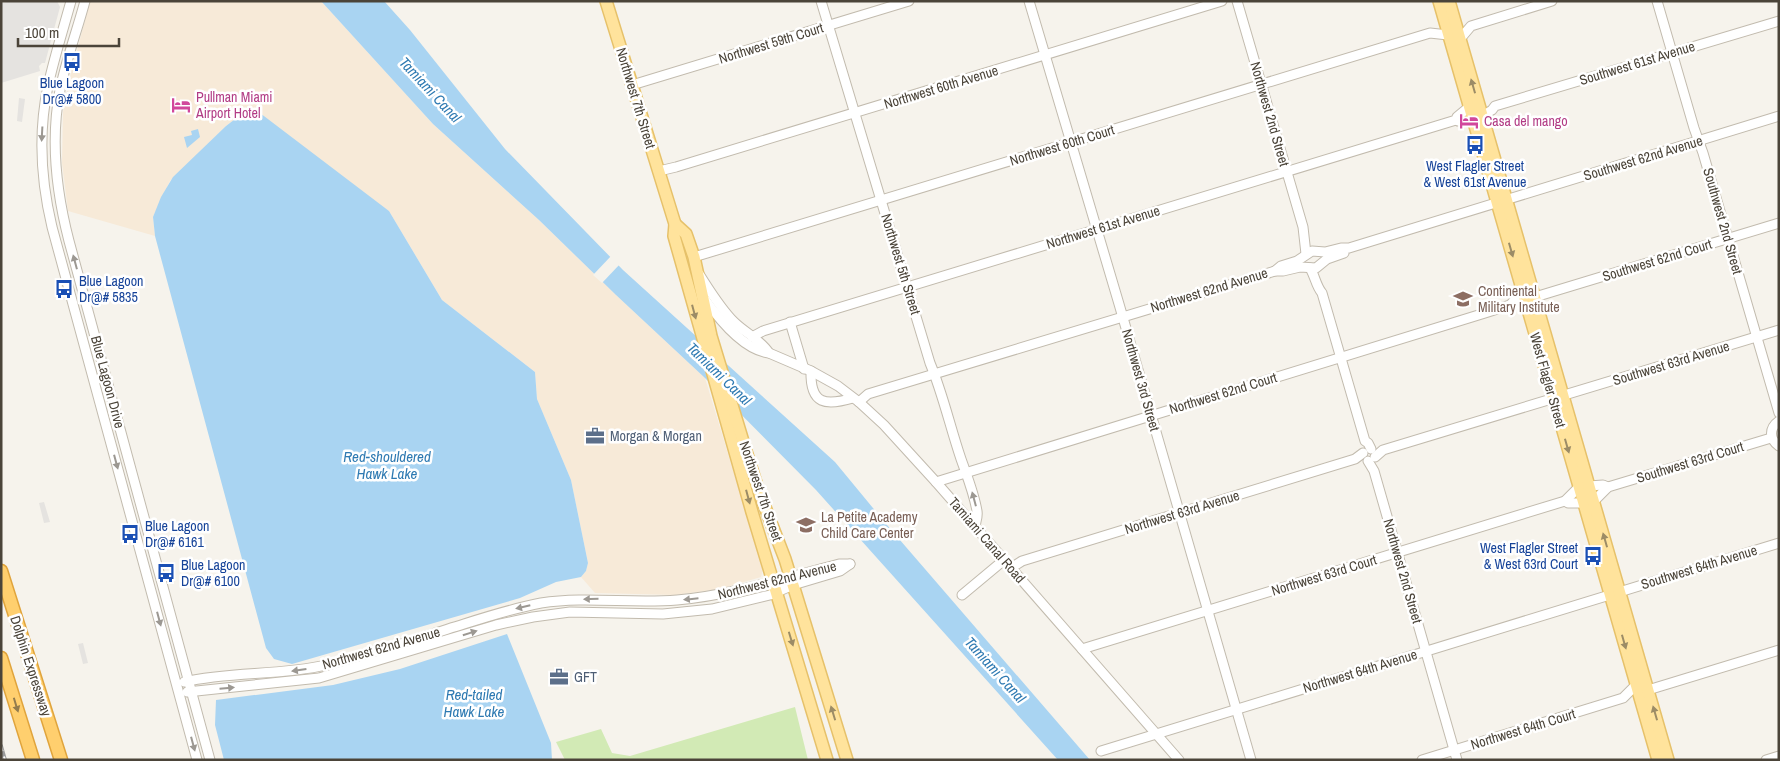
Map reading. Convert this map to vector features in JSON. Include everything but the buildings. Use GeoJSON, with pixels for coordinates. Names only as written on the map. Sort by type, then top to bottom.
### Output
{"type":"FeatureCollection","features":[{"type":"Feature","properties":{"kind":"highway","name":"Dolphin Expressway"},"geometry":{"type":"LineString","coordinates":[[1,571],[61,760]]}},
{"type":"Feature","properties":{"kind":"highway","name":"Dolphin Expressway"},"geometry":{"type":"LineString","coordinates":[[1,658],[33,760]]}},
{"type":"Feature","properties":{"kind":"main road","name":"Northwest 7th Street"},"geometry":{"type":"LineString","coordinates":[[606,1],[675,224],[674,236],[702,338],[828,760]]}},
{"type":"Feature","properties":{"kind":"main road","name":"West Flagler Street"},"geometry":{"type":"LineString","coordinates":[[1439,1],[1460,39],[1476,113]]}},
{"type":"Feature","properties":{"kind":"main road","name":"West Flagler Street"},"geometry":{"type":"LineString","coordinates":[[1449,1],[1450,22],[1448,35],[1476,113],[1502,201],[1535,298],[1558,397]]}},
{"type":"Feature","properties":{"kind":"main road","name":"West Flagler Street"},"geometry":{"type":"LineString","coordinates":[[1502,201],[1527,308],[1558,397],[1615,593],[1648,690],[1668,760]]}},
{"type":"Feature","properties":{"kind":"main road","name":"Northwest 7th Street"},"geometry":{"type":"LineString","coordinates":[[675,224],[686,234],[694,257],[716,350],[758,489],[785,559],[847,760]]}},
{"type":"Feature","properties":{"kind":"main road"},"geometry":{"type":"LineString","coordinates":[[678,252],[686,262],[703,296]]}},
{"type":"Feature","properties":{"kind":"main road","name":"West Flagler Street"},"geometry":{"type":"LineString","coordinates":[[1615,593],[1636,685],[1658,760]]}},
{"type":"Feature","properties":{"kind":"street","name":"Blue Lagoon Drive"},"geometry":{"type":"LineString","coordinates":[[71,1],[48,87],[42,140],[45,188],[52,227],[197,760]]}},
{"type":"Feature","properties":{"kind":"street","name":"Blue Lagoon Drive"},"geometry":{"type":"LineString","coordinates":[[85,1],[60,90],[55,143],[57,188],[65,226],[210,760]]}},
{"type":"Feature","properties":{"kind":"street","name":"Northwest 5th Street"},"geometry":{"type":"LineString","coordinates":[[821,1],[966,472],[978,516],[975,526]]}},
{"type":"Feature","properties":{"kind":"street","name":"Northwest 59th Court"},"geometry":{"type":"LineString","coordinates":[[632,85],[910,1]]}},
{"type":"Feature","properties":{"kind":"street","name":"Northwest 3rd Street"},"geometry":{"type":"LineString","coordinates":[[1029,1],[1152,415],[1251,760]]}},
{"type":"Feature","properties":{"kind":"street","name":"Northwest 60th Avenue"},"geometry":{"type":"LineString","coordinates":[[659,171],[1222,1]]}},
{"type":"Feature","properties":{"kind":"street","name":"Northwest 2nd Street"},"geometry":{"type":"LineString","coordinates":[[1237,1],[1311,253]]}},
{"type":"Feature","properties":{"kind":"street"},"geometry":{"type":"LineString","coordinates":[[1460,39],[1471,26],[1552,1]]}},
{"type":"Feature","properties":{"kind":"street","name":"Southwest 2nd Street"},"geometry":{"type":"LineString","coordinates":[[1657,1],[1779,413]]}},
{"type":"Feature","properties":{"kind":"street","name":"Southwest 61st Avenue"},"geometry":{"type":"LineString","coordinates":[[1476,113],[1779,21]]}},
{"type":"Feature","properties":{"kind":"street"},"geometry":{"type":"LineString","coordinates":[[1450,22],[1469,24],[1471,26]]}},
{"type":"Feature","properties":{"kind":"street","name":"Northwest 60th Court"},"geometry":{"type":"LineString","coordinates":[[1430,33],[1431,30],[1450,22]]}},
{"type":"Feature","properties":{"kind":"street","name":"Northwest 60th Court"},"geometry":{"type":"LineString","coordinates":[[694,257],[1430,33],[1448,35]]}},
{"type":"Feature","properties":{"kind":"street"},"geometry":{"type":"LineString","coordinates":[[48,87],[60,90]]}},
{"type":"Feature","properties":{"kind":"street","name":"Northwest 61st Avenue"},"geometry":{"type":"LineString","coordinates":[[1456,120],[1457,117],[1476,113]]}},
{"type":"Feature","properties":{"kind":"street","name":"Northwest 61st Avenue"},"geometry":{"type":"LineString","coordinates":[[752,337],[763,331],[790,322],[1456,120],[1458,121],[1476,113]]}},
{"type":"Feature","properties":{"kind":"street","name":"Southwest 62nd Avenue"},"geometry":{"type":"LineString","coordinates":[[1502,201],[1779,116]]}},
{"type":"Feature","properties":{"kind":"street","name":"Northwest 62nd Avenue"},"geometry":{"type":"LineString","coordinates":[[1275,271],[1281,266],[1297,261],[1311,253],[1349,248],[1502,201]]}},
{"type":"Feature","properties":{"kind":"street","name":"Southwest 62nd Court"},"geometry":{"type":"LineString","coordinates":[[1535,298],[1779,223]]}},
{"type":"Feature","properties":{"kind":"street","name":"Northwest 62nd Avenue"},"geometry":{"type":"LineString","coordinates":[[1321,264],[1349,248]]}},
{"type":"Feature","properties":{"kind":"street"},"geometry":{"type":"LineString","coordinates":[[1311,253],[1322,256],[1321,264],[1316,268],[1309,268],[1304,262],[1311,253]]}},
{"type":"Feature","properties":{"kind":"street","name":"Northwest 2nd Street"},"geometry":{"type":"LineString","coordinates":[[1321,264],[1322,293],[1457,760]]}},
{"type":"Feature","properties":{"kind":"street","name":"Northwest 2nd Street"},"geometry":{"type":"LineString","coordinates":[[1309,268],[1315,276],[1322,293]]}},
{"type":"Feature","properties":{"kind":"street","name":"Northwest 62nd Avenue"},"geometry":{"type":"LineString","coordinates":[[807,370],[812,389],[820,400],[835,402],[856,400],[868,394],[1275,271],[1309,268]]}},
{"type":"Feature","properties":{"kind":"street","name":"Tamiami Canal Road"},"geometry":{"type":"LineString","coordinates":[[698,273],[726,313],[741,328],[765,346],[769,353]]}},
{"type":"Feature","properties":{"kind":"street","name":"Northwest 62nd Court"},"geometry":{"type":"LineString","coordinates":[[1510,305],[1523,292]]}},
{"type":"Feature","properties":{"kind":"street","name":"Tamiami Canal Road"},"geometry":{"type":"LineString","coordinates":[[703,296],[732,331],[761,352],[769,353],[834,384],[856,400],[884,426],[975,526],[1178,760]]}},
{"type":"Feature","properties":{"kind":"street","name":"Northwest 62nd Court"},"geometry":{"type":"LineString","coordinates":[[936,482],[1510,305],[1527,308]]}},
{"type":"Feature","properties":{"kind":"street"},"geometry":{"type":"LineString","coordinates":[[790,322],[807,370]]}},
{"type":"Feature","properties":{"kind":"street","name":"Southwest 63rd Avenue"},"geometry":{"type":"LineString","coordinates":[[1558,397],[1779,330]]}},
{"type":"Feature","properties":{"kind":"street"},"geometry":{"type":"LineString","coordinates":[[82,336],[96,338]]}},
{"type":"Feature","properties":{"kind":"street","name":"Northwest 63rd Avenue"},"geometry":{"type":"LineString","coordinates":[[1011,568],[1022,561],[1558,397]]}},
{"type":"Feature","properties":{"kind":"street"},"geometry":{"type":"LineString","coordinates":[[1779,422],[1772,429],[1771,438],[1779,446]]}},
{"type":"Feature","properties":{"kind":"street","name":"Southwest 63rd Court"},"geometry":{"type":"LineString","coordinates":[[1584,486],[1603,485],[1608,487],[1771,438]]}},
{"type":"Feature","properties":{"kind":"street","name":"Northwest 63rd Court"},"geometry":{"type":"LineString","coordinates":[[1082,649],[1565,500],[1584,486]]}},
{"type":"Feature","properties":{"kind":"street"},"geometry":{"type":"LineString","coordinates":[[1589,502],[1608,487]]}},
{"type":"Feature","properties":{"kind":"street","name":"Northwest 63rd Court"},"geometry":{"type":"LineString","coordinates":[[1565,500],[1568,503],[1589,502]]}},
{"type":"Feature","properties":{"kind":"street","name":"Southwest 64th Avenue"},"geometry":{"type":"LineString","coordinates":[[1615,593],[1779,543]]}},
{"type":"Feature","properties":{"kind":"street"},"geometry":{"type":"LineString","coordinates":[[962,595],[1004,560]]}},
{"type":"Feature","properties":{"kind":"street","name":"Northwest 62nd Avenue"},"geometry":{"type":"LineString","coordinates":[[179,694],[192,691],[295,682],[319,678],[502,623],[534,617],[570,612],[656,614],[696,611],[747,602],[775,587],[839,564],[850,564],[834,572],[792,581]]}},
{"type":"Feature","properties":{"kind":"street","name":"Northwest 62nd Avenue"},"geometry":{"type":"LineString","coordinates":[[176,683],[201,678],[287,672],[327,665],[493,615],[540,604],[592,599],[674,600],[775,587]]}},
{"type":"Feature","properties":{"kind":"street","name":"Northwest 64th Avenue"},"geometry":{"type":"LineString","coordinates":[[1102,751],[1615,593]]}},
{"type":"Feature","properties":{"kind":"street"},"geometry":{"type":"LineString","coordinates":[[1648,690],[1779,650]]}},
{"type":"Feature","properties":{"kind":"street","name":"Northwest 64th Court"},"geometry":{"type":"LineString","coordinates":[[1623,698],[1636,685]]}},
{"type":"Feature","properties":{"kind":"street","name":"Northwest 64th Court"},"geometry":{"type":"LineString","coordinates":[[1422,760],[1623,698],[1641,701]]}},
{"type":"Feature","properties":{"kind":"street"},"geometry":{"type":"LineString","coordinates":[[1766,760],[1779,756]]}},
{"type":"Feature","properties":{"kind":"shaded area"},"geometry":{"type":"Polygon","coordinates":[[[14,1],[57,1],[60,7],[45,63],[39,66],[40,71],[1,83],[1,3],[14,1]]]}},
{"type":"Feature","properties":{"kind":"shaded area"},"geometry":{"type":"Polygon","coordinates":[[[90,1],[321,1],[433,124],[539,220],[705,378],[763,569],[761,577],[720,589],[675,595],[595,593],[581,577],[586,571],[588,563],[571,480],[537,399],[535,372],[442,300],[389,211],[243,113],[226,126],[170,181],[153,217],[155,236],[68,211],[62,163],[63,112],[90,1]]]}},
{"type":"Feature","properties":{"kind":"shaded area"},"geometry":{"type":"Polygon","coordinates":[[[19,98],[25,99],[22,122],[17,121],[19,98]]]}},
{"type":"Feature","properties":{"kind":"shaded area"},"geometry":{"type":"Polygon","coordinates":[[[44,502],[50,522],[44,523],[39,503],[44,502]]]}},
{"type":"Feature","properties":{"kind":"shaded area"},"geometry":{"type":"Polygon","coordinates":[[[83,643],[88,663],[83,664],[78,644],[83,643]]]}},
{"type":"Feature","properties":{"kind":"green space"},"geometry":{"type":"Polygon","coordinates":[[[795,707],[808,760],[565,760],[556,742],[601,729],[612,753],[630,756],[795,707]]]}},
{"type":"Feature","properties":{"kind":"water","name":"Tamiami Canal"},"geometry":{"type":"Polygon","coordinates":[[[321,1],[384,1],[410,30],[505,149],[623,270],[835,462],[1090,760],[1058,760],[816,490],[705,378],[539,220],[433,124],[321,1]]]}},
{"type":"Feature","properties":{"kind":"water","name":"Red-shouldered Hawk Lake"},"geometry":{"type":"Polygon","coordinates":[[[256,110],[389,211],[442,300],[535,372],[537,399],[571,480],[588,563],[586,571],[581,577],[556,582],[520,598],[292,664],[274,659],[266,648],[155,236],[153,217],[161,197],[173,177],[226,126],[243,113],[256,110]]]}},
{"type":"Feature","properties":{"kind":"water"},"geometry":{"type":"Polygon","coordinates":[[[198,129],[200,137],[187,148],[184,137],[192,135],[191,131],[198,129]]]}},
{"type":"Feature","properties":{"kind":"water","name":"Red-tailed Hawk Lake"},"geometry":{"type":"Polygon","coordinates":[[[507,634],[551,743],[552,760],[224,760],[215,725],[216,700],[333,685],[400,669],[507,634]]]}},
{"type":"Feature","properties":{"kind":"pier"},"geometry":{"type":"Polygon","coordinates":[[[612,255],[620,264],[602,283],[593,275],[612,255]]]}},
{"type":"Feature","properties":{"kind":"railway"},"geometry":{"type":"LineString","coordinates":[[1,746],[5,760]]}},
{"type":"Feature","properties":{"kind":"place","name":"Blue Lagoon Dr@# 5800"},"geometry":{"type":"Point","coordinates":[72,62]}},
{"type":"Feature","properties":{"kind":"place","name":"Pullman Miami Airport Hotel"},"geometry":{"type":"Point","coordinates":[181,105]}},
{"type":"Feature","properties":{"kind":"place","name":"Casa del mango"},"geometry":{"type":"Point","coordinates":[1469,121]}},
{"type":"Feature","properties":{"kind":"place","name":"West Flagler Street & West 61st Avenue"},"geometry":{"type":"Point","coordinates":[1475,145]}},
{"type":"Feature","properties":{"kind":"place","name":"Blue Lagoon Dr@# 5835"},"geometry":{"type":"Point","coordinates":[64,289]}},
{"type":"Feature","properties":{"kind":"place","name":"Continental Military Institute"},"geometry":{"type":"Point","coordinates":[1463,299]}},
{"type":"Feature","properties":{"kind":"place","name":"Morgan & Morgan"},"geometry":{"type":"Point","coordinates":[595,436]}},
{"type":"Feature","properties":{"kind":"place","name":"La Petite Academy Child Care Center"},"geometry":{"type":"Point","coordinates":[806,525]}},
{"type":"Feature","properties":{"kind":"place","name":"Blue Lagoon Dr@# 6161"},"geometry":{"type":"Point","coordinates":[130,534]}},
{"type":"Feature","properties":{"kind":"place","name":"West Flagler Street & West 63rd Court"},"geometry":{"type":"Point","coordinates":[1593,556]}},
{"type":"Feature","properties":{"kind":"place","name":"Blue Lagoon Dr@# 6100"},"geometry":{"type":"Point","coordinates":[166,573]}},
{"type":"Feature","properties":{"kind":"place","name":"GFT"},"geometry":{"type":"Point","coordinates":[559,677]}}]}
